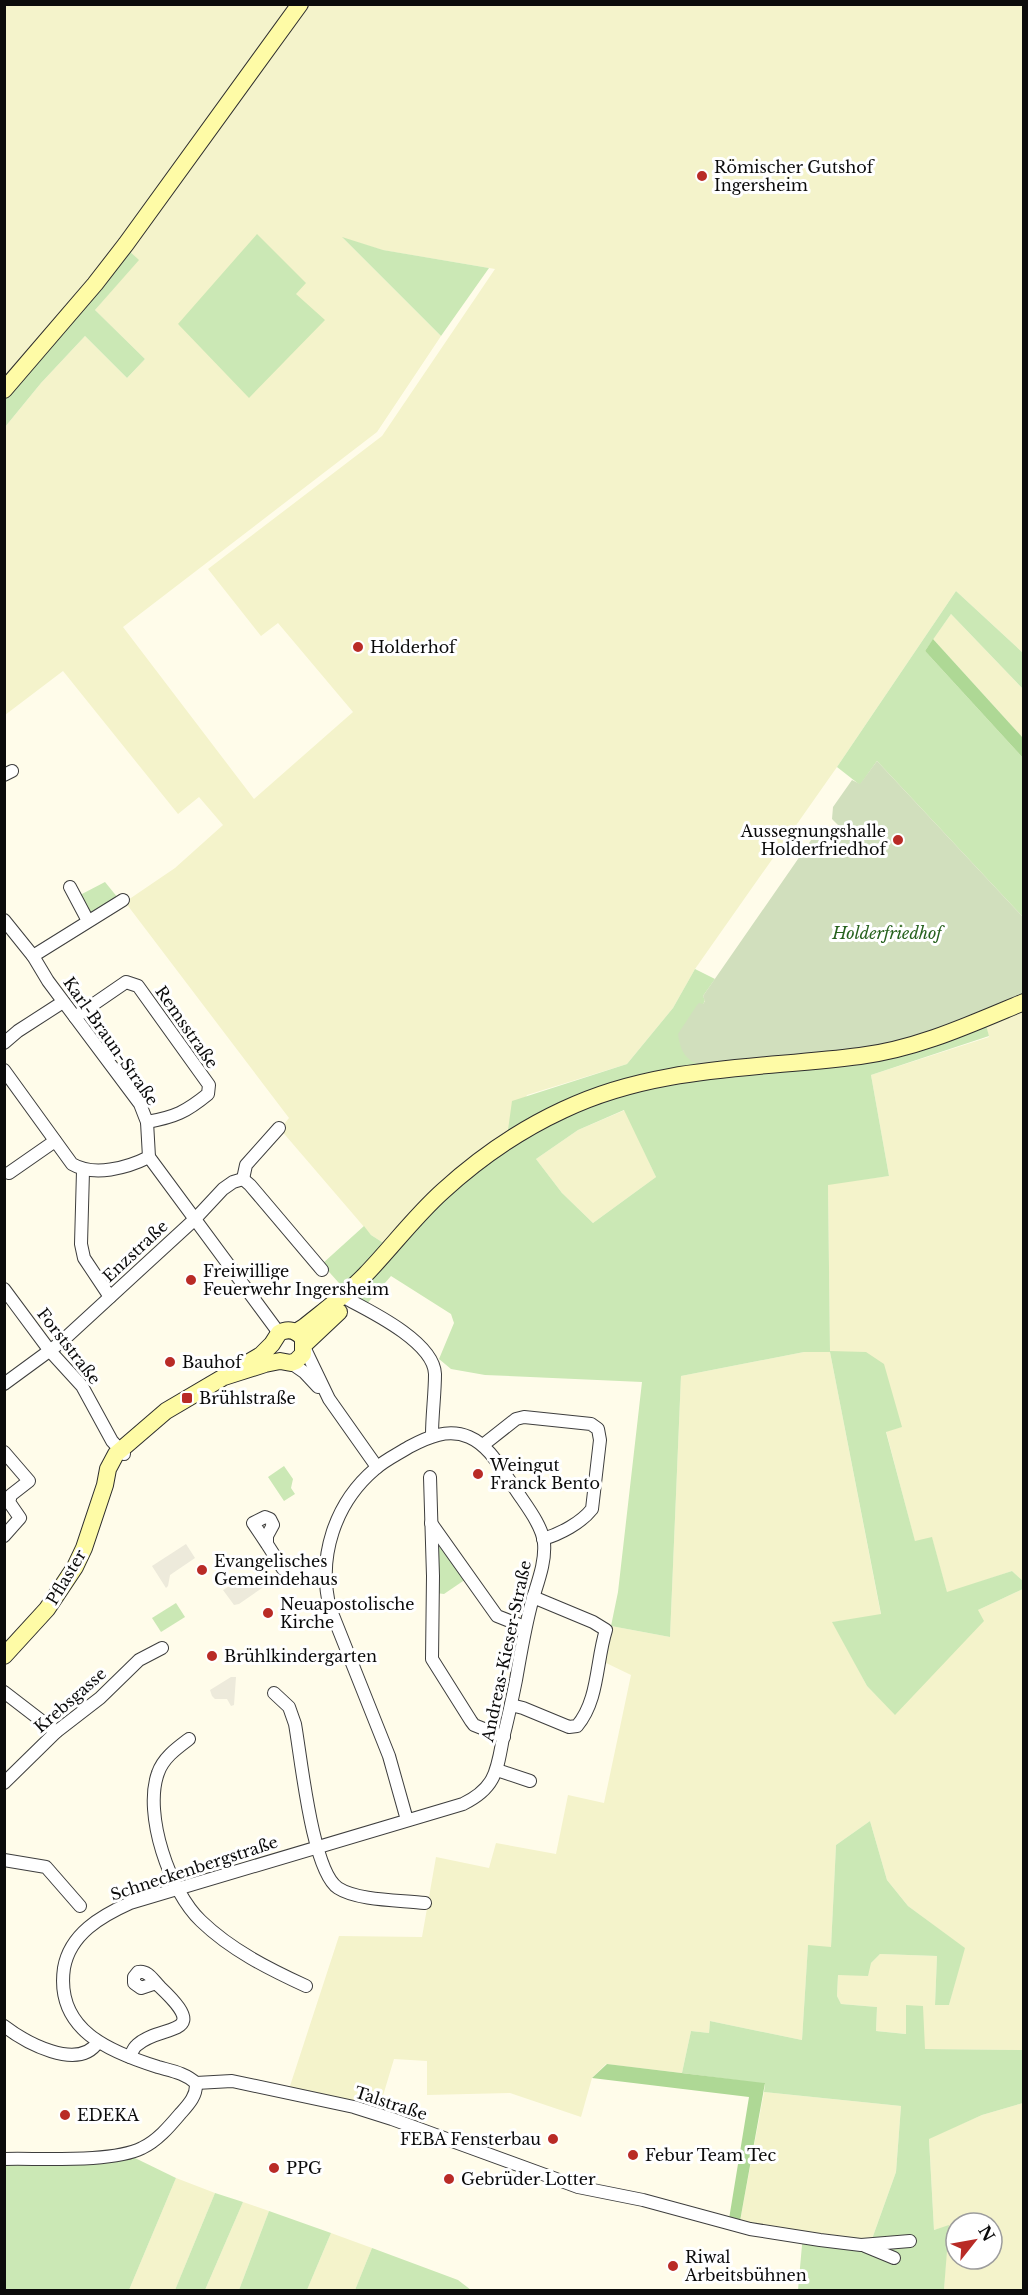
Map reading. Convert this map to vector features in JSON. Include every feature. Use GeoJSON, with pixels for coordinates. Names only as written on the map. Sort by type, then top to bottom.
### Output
{"type":"FeatureCollection","features":[{"type":"Feature","properties":{"kind":"street"},"geometry":{"type":"LineString","coordinates":[[4,390],[114,260],[300,4]]}},
{"type":"Feature","properties":{"kind":"street"},"geometry":{"type":"LineString","coordinates":[[70,887],[88,921]]}},
{"type":"Feature","properties":{"kind":"street"},"geometry":{"type":"LineString","coordinates":[[33,956],[123,900]]}},
{"type":"Feature","properties":{"kind":"street","name":"Karl-Braun-Straße"},"geometry":{"type":"LineString","coordinates":[[4,920],[33,956],[63,1002],[140,1104],[147,1122],[149,1157]]}},
{"type":"Feature","properties":{"kind":"street","name":"Remsstraße"},"geometry":{"type":"LineString","coordinates":[[75,1017],[126,982],[138,986],[208,1085],[208,1094],[187,1111],[173,1118],[147,1122]]}},
{"type":"Feature","properties":{"kind":"street"},"geometry":{"type":"LineString","coordinates":[[4,1043],[18,1031],[63,1002]]}},
{"type":"Feature","properties":{"kind":"street"},"geometry":{"type":"LineString","coordinates":[[302,1342],[349,1300],[396,1239],[444,1190],[509,1140],[563,1110],[601,1095],[683,1074],[883,1052],[936,1037],[1023,1002]]}},
{"type":"Feature","properties":{"kind":"street"},"geometry":{"type":"LineString","coordinates":[[4,1070],[72,1164],[83,1171],[122,1167],[149,1157],[195,1218],[275,1339],[276,1358],[304,1372],[329,1399],[377,1467]]}},
{"type":"Feature","properties":{"kind":"street","name":"Enzstraße"},"geometry":{"type":"LineString","coordinates":[[4,1384],[50,1351],[224,1189],[233,1182],[243,1179],[246,1165],[279,1128]]}},
{"type":"Feature","properties":{"kind":"street"},"geometry":{"type":"LineString","coordinates":[[9,1173],[55,1141]]}},
{"type":"Feature","properties":{"kind":"street"},"geometry":{"type":"LineString","coordinates":[[83,1171],[82,1251],[84,1258],[110,1297]]}},
{"type":"Feature","properties":{"kind":"street"},"geometry":{"type":"LineString","coordinates":[[243,1179],[322,1270]]}},
{"type":"Feature","properties":{"kind":"street"},"geometry":{"type":"LineString","coordinates":[[224,1377],[300,1358],[304,1328],[366,1275]]}},
{"type":"Feature","properties":{"kind":"street","name":"Forststraße"},"geometry":{"type":"LineString","coordinates":[[4,1289],[50,1351],[82,1386],[112,1441],[122,1452]]}},
{"type":"Feature","properties":{"kind":"street"},"geometry":{"type":"LineString","coordinates":[[349,1300],[409,1336],[431,1357],[435,1373],[432,1435]]}},
{"type":"Feature","properties":{"kind":"street"},"geometry":{"type":"LineString","coordinates":[[224,1377],[261,1355],[285,1330],[302,1342],[329,1399]]}},
{"type":"Feature","properties":{"kind":"street","name":"Pflaster"},"geometry":{"type":"LineString","coordinates":[[4,1656],[47,1609],[75,1567],[84,1548],[105,1485],[122,1452],[134,1437],[166,1411],[224,1377]]}},
{"type":"Feature","properties":{"kind":"street"},"geometry":{"type":"LineString","coordinates":[[407,1820],[385,1745],[330,1608],[325,1573],[330,1539],[337,1518],[354,1490],[377,1467],[432,1435],[452,1433],[468,1436],[483,1445],[515,1489],[543,1539],[558,1534],[592,1509],[600,1440],[598,1429],[591,1424],[524,1417],[516,1419],[483,1445]]}},
{"type":"Feature","properties":{"kind":"street"},"geometry":{"type":"LineString","coordinates":[[4,1452],[29,1481],[11,1495],[9,1502],[20,1518],[4,1536]]}},
{"type":"Feature","properties":{"kind":"street"},"geometry":{"type":"LineString","coordinates":[[430,1477],[433,1576],[432,1659],[474,1725],[504,1737]]}},
{"type":"Feature","properties":{"kind":"street"},"geometry":{"type":"LineString","coordinates":[[430,1522],[497,1616],[525,1628]]}},
{"type":"Feature","properties":{"kind":"street","name":"Andreas-Kieser-Straße"},"geometry":{"type":"LineString","coordinates":[[407,1820],[463,1804],[475,1798],[484,1791],[497,1770],[512,1706],[525,1628],[541,1567],[543,1539]]}},
{"type":"Feature","properties":{"kind":"street"},"geometry":{"type":"LineString","coordinates":[[267,1544],[284,1569],[296,1572],[325,1573]]}},
{"type":"Feature","properties":{"kind":"street"},"geometry":{"type":"LineString","coordinates":[[512,1706],[523,1708],[568,1727],[577,1726],[589,1704],[603,1646],[606,1630],[593,1622],[533,1597]]}},
{"type":"Feature","properties":{"kind":"street","name":"Krebsgasse"},"geometry":{"type":"LineString","coordinates":[[4,1783],[56,1732],[100,1698],[139,1660],[162,1648]]}},
{"type":"Feature","properties":{"kind":"street"},"geometry":{"type":"LineString","coordinates":[[4,1692],[56,1732]]}},
{"type":"Feature","properties":{"kind":"street"},"geometry":{"type":"LineString","coordinates":[[274,1693],[289,1707],[295,1724],[316,1846],[328,1876],[337,1887],[358,1895],[425,1903]]}},
{"type":"Feature","properties":{"kind":"street"},"geometry":{"type":"LineString","coordinates":[[189,1739],[164,1761],[158,1772],[154,1791],[159,1839],[177,1888],[200,1921],[257,1964],[306,1986]]}},
{"type":"Feature","properties":{"kind":"street"},"geometry":{"type":"LineString","coordinates":[[497,1770],[531,1781]]}},
{"type":"Feature","properties":{"kind":"street","name":"Schneckenbergstraße"},"geometry":{"type":"LineString","coordinates":[[196,2083],[183,2074],[130,2057],[98,2042],[80,2027],[69,2010],[65,1998],[64,1974],[71,1948],[85,1930],[100,1918],[130,1903],[407,1820]]}},
{"type":"Feature","properties":{"kind":"street"},"geometry":{"type":"LineString","coordinates":[[4,1860],[46,1866],[80,1906]]}},
{"type":"Feature","properties":{"kind":"street"},"geometry":{"type":"LineString","coordinates":[[130,2057],[139,2043],[174,2029],[182,2022],[183,2016],[178,2004],[156,1983]]}},
{"type":"Feature","properties":{"kind":"street"},"geometry":{"type":"LineString","coordinates":[[4,2026],[24,2041],[46,2050],[74,2054],[87,2052],[98,2042]]}},
{"type":"Feature","properties":{"kind":"street","name":"Talstraße"},"geometry":{"type":"LineString","coordinates":[[196,2083],[232,2081],[354,2108],[392,2119],[578,2187],[643,2200],[750,2229],[820,2241],[861,2245],[910,2241]]}},
{"type":"Feature","properties":{"kind":"street"},"geometry":{"type":"LineString","coordinates":[[4,2159],[113,2156],[134,2151],[150,2143],[182,2111],[194,2097],[197,2090],[196,2083]]}},
{"type":"Feature","properties":{"kind":"street","name":"Talstraße"},"geometry":{"type":"LineString","coordinates":[[861,2245],[894,2258]]}},
{"type":"Feature","properties":{"kind":"green space"},"geometry":{"type":"Polygon","coordinates":[[[4,5],[294,5],[146,210],[4,385],[4,5]]]}},
{"type":"Feature","properties":{"kind":"green space"},"geometry":{"type":"Polygon","coordinates":[[[306,5],[1023,5],[1023,653],[956,591],[837,767],[695,969],[673,1008],[627,1064],[527,1095],[507,1137],[385,1244],[371,1235],[280,1129],[289,1118],[125,902],[175,868],[223,825],[199,797],[178,814],[63,671],[5,715],[5,427],[41,383],[85,336],[127,378],[145,359],[95,310],[138,260],[128,250],[306,5]],[[343,238],[441,336],[377,432],[123,627],[254,799],[353,712],[278,623],[261,636],[208,569],[382,436],[495,269],[382,250],[343,238]],[[305,283],[193,308],[178,325],[296,293],[305,283]]]}},
{"type":"Feature","properties":{"kind":"green space"},"geometry":{"type":"Polygon","coordinates":[[[257,234],[306,283],[296,294],[325,320],[249,398],[178,324],[257,234]]]}},
{"type":"Feature","properties":{"kind":"green space"},"geometry":{"type":"Polygon","coordinates":[[[342,237],[383,250],[489,268],[441,336],[342,237]]]}},
{"type":"Feature","properties":{"kind":"green space"},"geometry":{"type":"Polygon","coordinates":[[[128,250],[139,260],[95,310],[145,359],[127,378],[85,336],[41,383],[5,427],[5,385],[128,250]]]}},
{"type":"Feature","properties":{"kind":"green space"},"geometry":{"type":"Polygon","coordinates":[[[956,591],[1023,653],[1023,689],[951,614],[925,651],[1023,758],[1023,917],[877,761],[860,785],[837,767],[956,591]]]}},
{"type":"Feature","properties":{"kind":"green space"},"geometry":{"type":"Polygon","coordinates":[[[951,614],[1023,689],[1023,738],[933,639],[951,614]]]}},
{"type":"Feature","properties":{"kind":"green space"},"geometry":{"type":"Polygon","coordinates":[[[933,639],[1023,738],[1023,758],[925,651],[933,639]]]}},
{"type":"Feature","properties":{"kind":"green space","name":"Holderfriedhof"},"geometry":{"type":"Polygon","coordinates":[[[877,761],[1023,917],[1023,998],[893,1045],[699,1064],[690,1060],[682,1049],[678,1034],[697,1005],[703,1004],[705,1001],[703,996],[816,833],[824,829],[839,834],[841,828],[832,819],[833,807],[852,780],[860,784],[877,761]]]}},
{"type":"Feature","properties":{"kind":"green space"},"geometry":{"type":"Polygon","coordinates":[[[105,882],[118,898],[90,913],[80,895],[105,882]]]}},
{"type":"Feature","properties":{"kind":"green space"},"geometry":{"type":"Polygon","coordinates":[[[695,969],[715,979],[703,996],[705,1000],[703,1005],[697,1005],[983,1014],[989,1036],[871,1075],[889,1176],[828,1185],[830,1351],[866,1352],[884,1364],[902,1427],[886,1432],[915,1541],[932,1537],[947,1592],[1012,1571],[1023,1581],[1023,1589],[978,1610],[984,1621],[895,1715],[867,1686],[832,1622],[881,1614],[830,1352],[804,1352],[681,1376],[670,1637],[611,1626],[618,1592],[642,1382],[485,1375],[451,1369],[439,1359],[454,1323],[451,1314],[391,1276],[365,1306],[355,1301],[322,1264],[364,1226],[371,1235],[385,1244],[507,1137],[512,1101],[627,1064],[673,1008],[695,969]],[[624,1110],[578,1130],[536,1159],[562,1193],[593,1223],[656,1177],[624,1110]]]}},
{"type":"Feature","properties":{"kind":"green space"},"geometry":{"type":"Polygon","coordinates":[[[1023,998],[1023,1581],[1012,1571],[947,1593],[932,1538],[915,1542],[886,1431],[901,1427],[830,1352],[881,1615],[833,1622],[867,1686],[895,1714],[978,1610],[1023,1589],[1023,2050],[924,2049],[907,2034],[876,2031],[877,2007],[841,2004],[837,1996],[838,1975],[871,1963],[880,1954],[937,1956],[935,2005],[949,2005],[964,1948],[908,1906],[887,1880],[870,1821],[836,1845],[831,1948],[808,1946],[802,2040],[710,2021],[709,2033],[691,2031],[682,2073],[606,2064],[592,2078],[581,2117],[510,2093],[427,2095],[427,2061],[394,2059],[379,2109],[289,2089],[339,1936],[422,1937],[436,1857],[489,1868],[496,1843],[556,1854],[568,1795],[604,1803],[631,1675],[604,1662],[611,1626],[670,1637],[681,1376],[804,1352],[830,1351],[828,1184],[889,1176],[871,1075],[989,1037],[983,1014],[1023,998]]]}},
{"type":"Feature","properties":{"kind":"green space"},"geometry":{"type":"Polygon","coordinates":[[[625,1110],[656,1177],[593,1223],[562,1193],[536,1159],[578,1130],[625,1110]]]}},
{"type":"Feature","properties":{"kind":"green space"},"geometry":{"type":"Polygon","coordinates":[[[284,1466],[293,1479],[291,1488],[295,1494],[284,1501],[268,1477],[284,1466]]]}},
{"type":"Feature","properties":{"kind":"green space"},"geometry":{"type":"Polygon","coordinates":[[[439,1547],[445,1547],[466,1579],[444,1594],[436,1593],[435,1551],[439,1547]]]}},
{"type":"Feature","properties":{"kind":"green space"},"geometry":{"type":"Polygon","coordinates":[[[176,1603],[185,1617],[161,1632],[152,1618],[176,1603]]]}},
{"type":"Feature","properties":{"kind":"green space"},"geometry":{"type":"Polygon","coordinates":[[[870,1821],[887,1880],[908,1906],[965,1948],[949,2005],[935,2005],[937,1956],[880,1954],[871,1963],[868,1976],[838,1975],[837,1996],[841,2004],[877,2007],[876,2031],[906,2034],[906,2005],[923,2006],[925,2049],[1023,2050],[1023,2103],[982,2115],[929,2139],[934,2230],[944,2227],[944,2290],[798,2290],[803,2234],[872,2239],[896,2172],[901,2106],[764,2092],[765,2084],[682,2073],[691,2031],[709,2033],[710,2021],[802,2040],[808,1945],[831,1947],[836,1845],[870,1821]]]}},
{"type":"Feature","properties":{"kind":"green space"},"geometry":{"type":"Polygon","coordinates":[[[607,2064],[765,2083],[740,2221],[729,2219],[749,2097],[592,2078],[607,2064]]]}},
{"type":"Feature","properties":{"kind":"green space"},"geometry":{"type":"Polygon","coordinates":[[[764,2092],[901,2106],[896,2172],[872,2239],[803,2234],[740,2221],[764,2092]]]}},
{"type":"Feature","properties":{"kind":"green space"},"geometry":{"type":"Polygon","coordinates":[[[1023,2103],[1023,2290],[944,2290],[945,2271],[1004,2271],[1004,2211],[944,2211],[944,2227],[934,2230],[929,2138],[982,2115],[1023,2103]]]}},
{"type":"Feature","properties":{"kind":"green space"},"geometry":{"type":"Polygon","coordinates":[[[135,2158],[176,2178],[129,2290],[5,2290],[5,2163],[135,2158]]]}},
{"type":"Feature","properties":{"kind":"green space"},"geometry":{"type":"Polygon","coordinates":[[[176,2178],[215,2193],[175,2290],[129,2290],[176,2178]]]}},
{"type":"Feature","properties":{"kind":"green space"},"geometry":{"type":"Polygon","coordinates":[[[215,2193],[243,2202],[205,2290],[175,2290],[215,2193]]]}},
{"type":"Feature","properties":{"kind":"green space"},"geometry":{"type":"Polygon","coordinates":[[[243,2202],[269,2211],[239,2290],[205,2290],[243,2202]]]}},
{"type":"Feature","properties":{"kind":"green space"},"geometry":{"type":"Polygon","coordinates":[[[269,2211],[331,2233],[307,2290],[239,2290],[269,2211]]]}},
{"type":"Feature","properties":{"kind":"green space"},"geometry":{"type":"Polygon","coordinates":[[[331,2233],[372,2248],[355,2290],[307,2290],[331,2233]]]}},
{"type":"Feature","properties":{"kind":"green space"},"geometry":{"type":"Polygon","coordinates":[[[372,2248],[458,2280],[471,2290],[355,2290],[372,2248]]]}},
{"type":"Feature","properties":{"kind":"shaded area"},"geometry":{"type":"Polygon","coordinates":[[[186,1544],[195,1558],[170,1575],[166,1588],[152,1566],[186,1544]]]}},
{"type":"Feature","properties":{"kind":"shaded area"},"geometry":{"type":"Polygon","coordinates":[[[249,1574],[255,1582],[265,1582],[265,1586],[234,1605],[223,1590],[249,1574]]]}},
{"type":"Feature","properties":{"kind":"shaded area"},"geometry":{"type":"Polygon","coordinates":[[[231,1677],[236,1677],[234,1705],[231,1706],[227,1699],[215,1699],[210,1690],[231,1677]]]}},
{"type":"Feature","properties":{"kind":"place","name":"Römischer Gutshof Ingersheim"},"geometry":{"type":"Point","coordinates":[702,176]}},
{"type":"Feature","properties":{"kind":"place","name":"Holderhof"},"geometry":{"type":"Point","coordinates":[358,647]}},
{"type":"Feature","properties":{"kind":"place","name":"Aussegnungshalle Holderfriedhof"},"geometry":{"type":"Point","coordinates":[898,840]}},
{"type":"Feature","properties":{"kind":"place","name":"Freiwillige Feuerwehr Ingersheim"},"geometry":{"type":"Point","coordinates":[191,1280]}},
{"type":"Feature","properties":{"kind":"place","name":"Bauhof"},"geometry":{"type":"Point","coordinates":[170,1362]}},
{"type":"Feature","properties":{"kind":"place","name":"Brühlstraße"},"geometry":{"type":"Point","coordinates":[187,1398]}},
{"type":"Feature","properties":{"kind":"place","name":"Weingut Franck Bento"},"geometry":{"type":"Point","coordinates":[478,1474]}},
{"type":"Feature","properties":{"kind":"place","name":"Evangelisches Gemeindehaus"},"geometry":{"type":"Point","coordinates":[202,1570]}},
{"type":"Feature","properties":{"kind":"place","name":"Neuapostolische Kirche"},"geometry":{"type":"Point","coordinates":[268,1613]}},
{"type":"Feature","properties":{"kind":"place","name":"Brühlkindergarten"},"geometry":{"type":"Point","coordinates":[212,1656]}},
{"type":"Feature","properties":{"kind":"place","name":"EDEKA"},"geometry":{"type":"Point","coordinates":[65,2115]}},
{"type":"Feature","properties":{"kind":"place","name":"FEBA Fensterbau"},"geometry":{"type":"Point","coordinates":[553,2139]}},
{"type":"Feature","properties":{"kind":"place","name":"Febur Team Tec"},"geometry":{"type":"Point","coordinates":[633,2155]}},
{"type":"Feature","properties":{"kind":"place","name":"PPG"},"geometry":{"type":"Point","coordinates":[274,2168]}},
{"type":"Feature","properties":{"kind":"place","name":"Gebrüder Lotter"},"geometry":{"type":"Point","coordinates":[449,2179]}},
{"type":"Feature","properties":{"kind":"place","name":"Riwal Arbeitsbühnen"},"geometry":{"type":"Point","coordinates":[673,2266]}}]}
